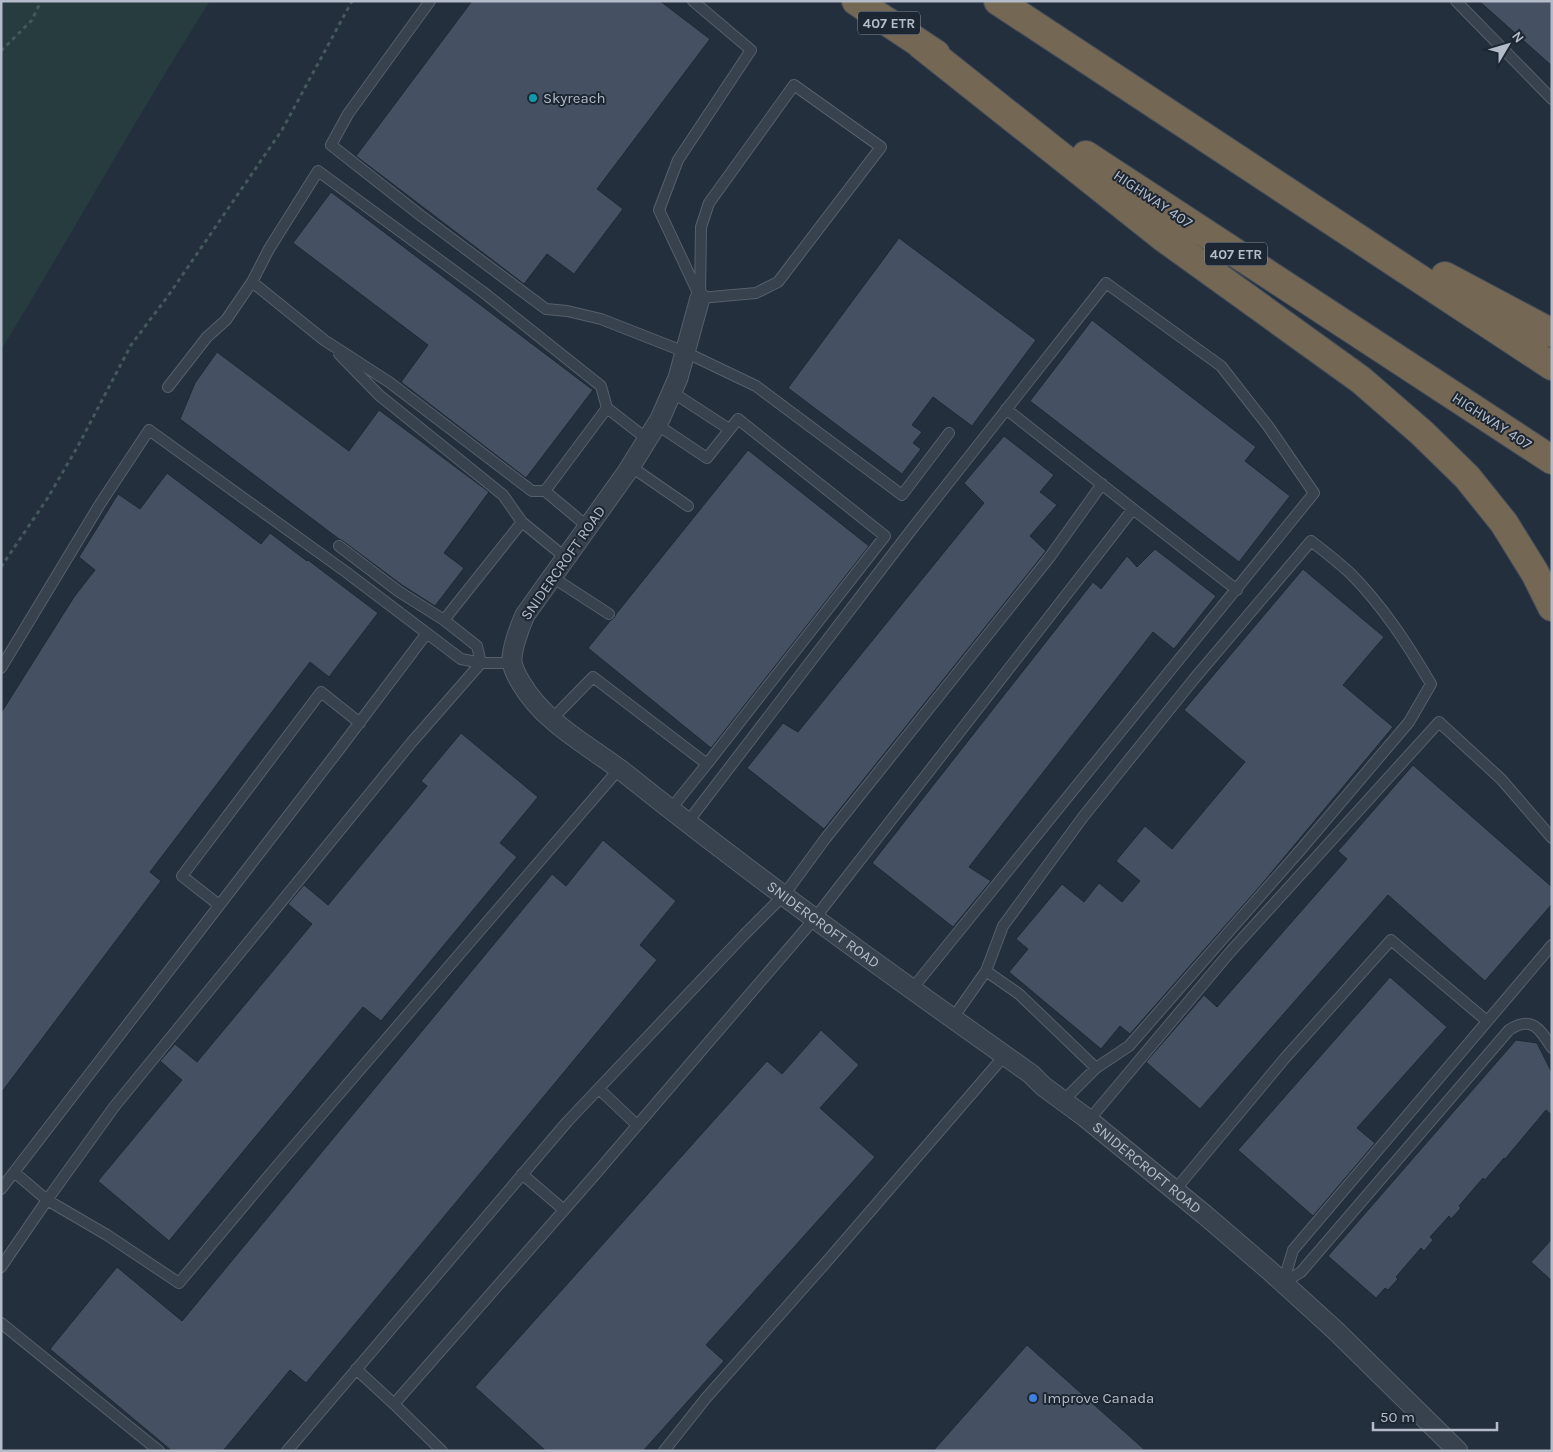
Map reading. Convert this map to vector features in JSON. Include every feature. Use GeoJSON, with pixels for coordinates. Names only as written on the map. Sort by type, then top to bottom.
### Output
{"type":"FeatureCollection","features":[{"type":"Feature","properties":{"kind":"highway","name":"HIGHWAY 407"},"geometry":{"type":"LineString","coordinates":[[856,1],[1182,219],[1552,460]]}},
{"type":"Feature","properties":{"kind":"highway"},"geometry":{"type":"LineString","coordinates":[[998,1],[1552,366]]}},
{"type":"Feature","properties":{"kind":"highway"},"geometry":{"type":"LineString","coordinates":[[922,45],[1164,238],[1361,380],[1422,432],[1467,477],[1504,523],[1535,573],[1552,607]]}},
{"type":"Feature","properties":{"kind":"highway"},"geometry":{"type":"LineString","coordinates":[[1297,197],[1552,333]]}},
{"type":"Feature","properties":{"kind":"street","name":"SNIDERCROFT ROAD"},"geometry":{"type":"LineString","coordinates":[[700,298],[678,378],[652,432],[588,527],[525,615],[519,628],[512,663],[522,684],[534,700],[561,728],[619,769],[687,823],[815,918],[1005,1055],[1175,1190],[1336,1331],[1458,1451]]}},
{"type":"Feature","properties":{"kind":"lane"},"geometry":{"type":"LineString","coordinates":[[430,1],[348,114],[331,145],[420,215],[546,309],[567,311],[600,320],[685,352],[756,386],[902,495],[950,433]]}},
{"type":"Feature","properties":{"kind":"lane"},"geometry":{"type":"LineString","coordinates":[[693,1],[750,50],[678,160],[659,210],[700,298]]}},
{"type":"Feature","properties":{"kind":"lane"},"geometry":{"type":"LineString","coordinates":[[1456,1],[1552,99]]}},
{"type":"Feature","properties":{"kind":"lane"},"geometry":{"type":"LineString","coordinates":[[794,85],[881,147],[778,282],[756,293],[700,298],[701,227],[709,203],[794,85]]}},
{"type":"Feature","properties":{"kind":"lane"},"geometry":{"type":"LineString","coordinates":[[168,387],[207,337],[226,320],[252,282],[269,249],[318,171],[483,292],[602,386],[607,408],[707,458],[738,419],[885,536],[670,810]]}},
{"type":"Feature","properties":{"kind":"lane"},"geometry":{"type":"LineString","coordinates":[[252,282],[324,340],[379,394],[502,495],[522,522],[566,558]]}},
{"type":"Feature","properties":{"kind":"lane"},"geometry":{"type":"LineString","coordinates":[[687,823],[912,529],[1106,283],[1221,366],[1268,426],[1314,493],[912,989]]}},
{"type":"Feature","properties":{"kind":"lane"},"geometry":{"type":"LineString","coordinates":[[324,340],[389,382],[532,491],[545,491],[588,527]]}},
{"type":"Feature","properties":{"kind":"lane"},"geometry":{"type":"LineString","coordinates":[[672,392],[730,429]]}},
{"type":"Feature","properties":{"kind":"lane"},"geometry":{"type":"LineString","coordinates":[[545,491],[607,408]]}},
{"type":"Feature","properties":{"kind":"lane"},"geometry":{"type":"LineString","coordinates":[[1006,409],[1236,590]]}},
{"type":"Feature","properties":{"kind":"lane"},"geometry":{"type":"LineString","coordinates":[[1,668],[100,504],[148,430],[346,572],[461,659],[482,663],[512,663]]}},
{"type":"Feature","properties":{"kind":"lane"},"geometry":{"type":"LineString","coordinates":[[630,466],[688,506]]}},
{"type":"Feature","properties":{"kind":"lane"},"geometry":{"type":"LineString","coordinates":[[287,1451],[567,1122],[784,895],[825,840],[1049,558],[1102,484]]}},
{"type":"Feature","properties":{"kind":"lane"},"geometry":{"type":"LineString","coordinates":[[394,1404],[815,918],[1133,509]]}},
{"type":"Feature","properties":{"kind":"lane"},"geometry":{"type":"LineString","coordinates":[[444,620],[522,522]]}},
{"type":"Feature","properties":{"kind":"lane"},"geometry":{"type":"LineString","coordinates":[[952,1018],[986,971],[1003,926],[1083,817],[1194,679],[1311,541],[1350,574],[1387,615],[1431,684],[1409,722],[1194,973],[1129,1046],[1096,1068],[1063,1101]]}},
{"type":"Feature","properties":{"kind":"lane"},"geometry":{"type":"LineString","coordinates":[[339,546],[398,591],[444,620],[476,646],[482,663]]}},
{"type":"Feature","properties":{"kind":"lane"},"geometry":{"type":"LineString","coordinates":[[552,577],[609,614]]}},
{"type":"Feature","properties":{"kind":"lane"},"geometry":{"type":"LineString","coordinates":[[1,1189],[360,723],[427,633]]}},
{"type":"Feature","properties":{"kind":"lane"},"geometry":{"type":"LineString","coordinates":[[1,1267],[114,1107],[411,743],[482,663]]}},
{"type":"Feature","properties":{"kind":"lane"},"geometry":{"type":"LineString","coordinates":[[552,719],[593,677],[707,764]]}},
{"type":"Feature","properties":{"kind":"lane"},"geometry":{"type":"LineString","coordinates":[[219,905],[182,876],[320,692],[360,723]]}},
{"type":"Feature","properties":{"kind":"lane"},"geometry":{"type":"LineString","coordinates":[[1089,1120],[1231,952],[1439,722],[1501,779],[1552,838]]}},
{"type":"Feature","properties":{"kind":"lane"},"geometry":{"type":"LineString","coordinates":[[14,1172],[47,1200],[107,1235],[179,1283],[619,769]]}},
{"type":"Feature","properties":{"kind":"lane"},"geometry":{"type":"LineString","coordinates":[[1175,1190],[1285,1058],[1391,940],[1487,1021]]}},
{"type":"Feature","properties":{"kind":"lane"},"geometry":{"type":"LineString","coordinates":[[1283,1283],[1293,1250],[1552,944]]}},
{"type":"Feature","properties":{"kind":"lane"},"geometry":{"type":"LineString","coordinates":[[986,971],[1019,994],[1096,1068]]}},
{"type":"Feature","properties":{"kind":"lane"},"geometry":{"type":"LineString","coordinates":[[1283,1283],[1301,1272],[1509,1030],[1519,1024],[1531,1024],[1542,1033],[1552,1048]]}},
{"type":"Feature","properties":{"kind":"lane"},"geometry":{"type":"LineString","coordinates":[[664,1451],[706,1398],[1005,1055]]}},
{"type":"Feature","properties":{"kind":"lane"},"geometry":{"type":"LineString","coordinates":[[599,1088],[637,1125]]}},
{"type":"Feature","properties":{"kind":"lane"},"geometry":{"type":"LineString","coordinates":[[522,1174],[564,1210]]}},
{"type":"Feature","properties":{"kind":"lane"},"geometry":{"type":"LineString","coordinates":[[1,1323],[159,1451]]}},
{"type":"Feature","properties":{"kind":"lane"},"geometry":{"type":"LineString","coordinates":[[356,1369],[442,1451]]}},
{"type":"Feature","properties":{"kind":"path"},"geometry":{"type":"LineString","coordinates":[[1,51],[32,20],[40,3],[39,1]]}},
{"type":"Feature","properties":{"kind":"path"},"geometry":{"type":"LineString","coordinates":[[1,567],[47,499],[78,446],[131,345],[174,288],[282,130],[352,1]]}},
{"type":"Feature","properties":{"kind":"green space"},"geometry":{"type":"Polygon","coordinates":[[[1,1],[210,1],[1,350],[1,1]]]}},
{"type":"Feature","properties":{"kind":"building","name":"Skyreach"},"geometry":{"type":"Polygon","coordinates":[[[472,1],[660,1],[710,39],[597,189],[623,209],[574,274],[547,254],[524,284],[356,156],[472,1]]]}},
{"type":"Feature","properties":{"kind":"building"},"geometry":{"type":"Polygon","coordinates":[[[1479,1],[1552,1],[1552,66],[1479,1]]]}},
{"type":"Feature","properties":{"kind":"building"},"geometry":{"type":"Polygon","coordinates":[[[331,192],[593,390],[526,478],[401,382],[428,345],[293,243],[331,192]]]}},
{"type":"Feature","properties":{"kind":"building"},"geometry":{"type":"Polygon","coordinates":[[[899,238],[1036,340],[972,426],[933,397],[912,425],[922,432],[913,443],[921,449],[902,474],[788,388],[899,238]]]}},
{"type":"Feature","properties":{"kind":"building"},"geometry":{"type":"Polygon","coordinates":[[[1092,320],[1256,447],[1245,461],[1290,496],[1239,562],[1030,401],[1092,320]]]}},
{"type":"Feature","properties":{"kind":"building"},"geometry":{"type":"Polygon","coordinates":[[[217,352],[349,451],[379,410],[489,492],[444,553],[464,568],[435,606],[402,585],[339,539],[180,419],[195,383],[217,352]]]}},
{"type":"Feature","properties":{"kind":"building"},"geometry":{"type":"Polygon","coordinates":[[[1004,436],[1054,475],[1040,492],[1057,505],[1030,536],[1046,551],[824,829],[747,768],[783,723],[798,732],[984,503],[964,483],[1004,436]]]}},
{"type":"Feature","properties":{"kind":"building"},"geometry":{"type":"Polygon","coordinates":[[[748,450],[869,546],[711,748],[588,648],[748,450]]]}},
{"type":"Feature","properties":{"kind":"building"},"geometry":{"type":"Polygon","coordinates":[[[167,473],[261,544],[270,533],[378,613],[329,677],[310,662],[150,872],[161,881],[1,1093],[1,713],[74,597],[95,570],[79,557],[118,494],[140,509],[167,473]]]}},
{"type":"Feature","properties":{"kind":"building"},"geometry":{"type":"Polygon","coordinates":[[[1155,549],[1216,596],[1174,649],[1153,632],[969,867],[991,881],[953,927],[872,863],[1093,582],[1101,589],[1127,556],[1137,567],[1155,549]]]}},
{"type":"Feature","properties":{"kind":"building"},"geometry":{"type":"Polygon","coordinates":[[[1303,569],[1384,637],[1343,685],[1393,727],[1261,885],[1130,1034],[1120,1026],[1101,1049],[1009,972],[1028,949],[1016,939],[1062,884],[1084,902],[1099,883],[1122,902],[1140,881],[1116,861],[1145,826],[1172,849],[1245,762],[1184,710],[1303,569]]]}},
{"type":"Feature","properties":{"kind":"building"},"geometry":{"type":"Polygon","coordinates":[[[461,733],[538,797],[500,843],[517,857],[381,1021],[363,1007],[169,1241],[98,1181],[182,1080],[160,1061],[175,1044],[197,1062],[312,924],[288,904],[304,885],[328,905],[427,786],[421,781],[461,733]]]}},
{"type":"Feature","properties":{"kind":"building"},"geometry":{"type":"Polygon","coordinates":[[[1413,765],[1552,887],[1552,904],[1485,981],[1388,895],[1200,1109],[1146,1062],[1204,995],[1217,1007],[1347,859],[1338,851],[1413,765]]]}},
{"type":"Feature","properties":{"kind":"building"},"geometry":{"type":"Polygon","coordinates":[[[603,840],[676,901],[640,945],[657,960],[306,1383],[290,1370],[223,1451],[172,1451],[50,1349],[117,1267],[182,1321],[552,874],[566,886],[603,840]]]}},
{"type":"Feature","properties":{"kind":"building"},"geometry":{"type":"Polygon","coordinates":[[[1390,977],[1447,1027],[1357,1128],[1375,1143],[1313,1216],[1238,1150],[1390,977]]]}},
{"type":"Feature","properties":{"kind":"building"},"geometry":{"type":"Polygon","coordinates":[[[821,1030],[859,1065],[820,1108],[875,1157],[706,1345],[724,1361],[643,1451],[546,1451],[475,1387],[767,1061],[782,1074],[821,1030]]]}},
{"type":"Feature","properties":{"kind":"building"},"geometry":{"type":"Polygon","coordinates":[[[1516,1040],[1537,1043],[1552,1073],[1552,1115],[1546,1110],[1505,1159],[1485,1180],[1483,1178],[1459,1206],[1461,1208],[1451,1219],[1449,1216],[1430,1237],[1433,1240],[1424,1251],[1421,1248],[1396,1277],[1398,1279],[1388,1290],[1385,1288],[1376,1298],[1328,1256],[1516,1040]]]}},
{"type":"Feature","properties":{"kind":"building"},"geometry":{"type":"Polygon","coordinates":[[[1552,1239],[1552,1281],[1531,1262],[1552,1239]]]}},
{"type":"Feature","properties":{"kind":"building","name":"Improve Canada"},"geometry":{"type":"Polygon","coordinates":[[[1027,1345],[1146,1451],[933,1451],[1027,1345]]]}},
{"type":"Feature","properties":{"kind":"place","name":"Skyreach"},"geometry":{"type":"Point","coordinates":[533,98]}},
{"type":"Feature","properties":{"kind":"place","name":"Improve Canada"},"geometry":{"type":"Point","coordinates":[1033,1398]}}]}
